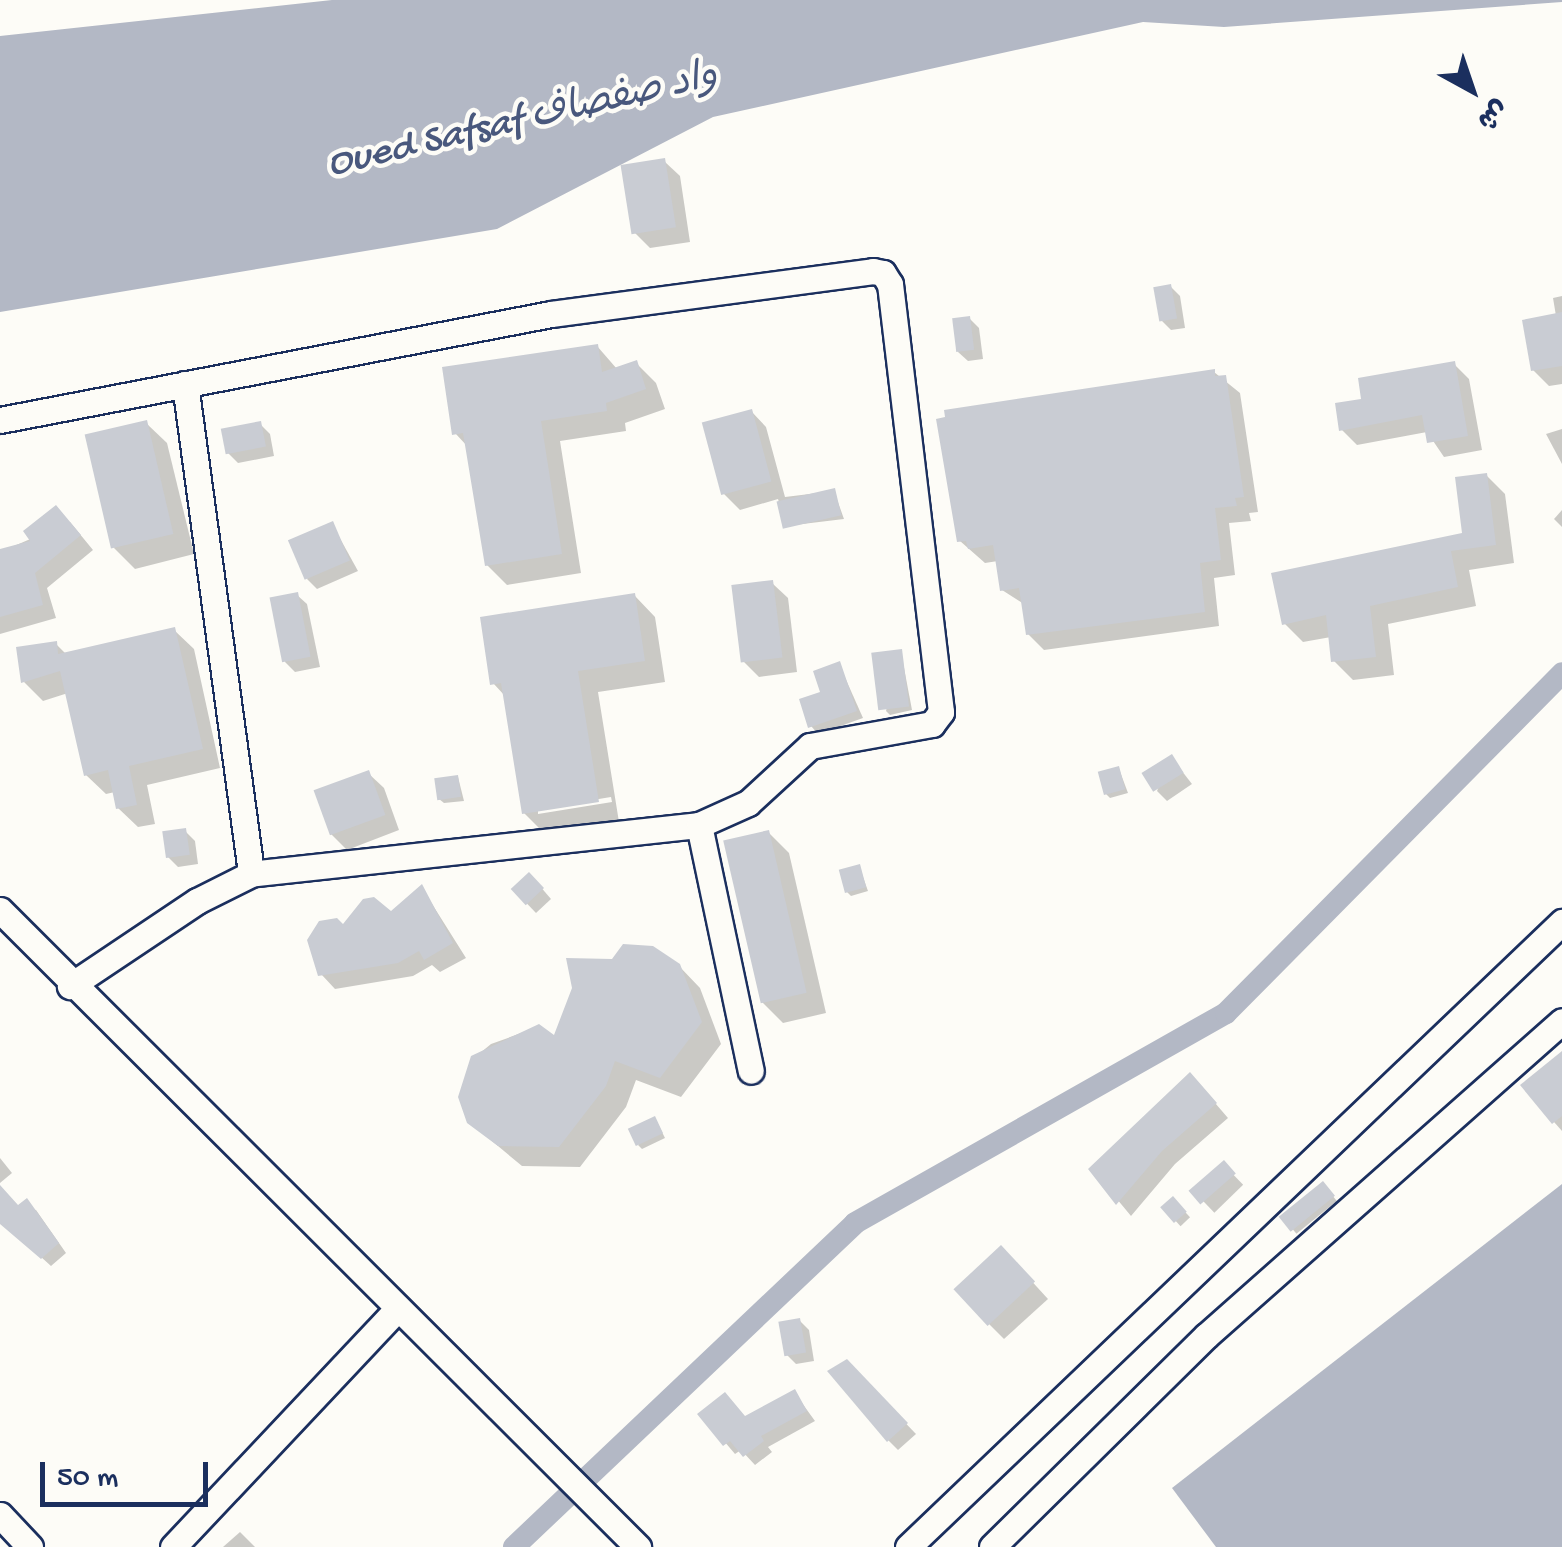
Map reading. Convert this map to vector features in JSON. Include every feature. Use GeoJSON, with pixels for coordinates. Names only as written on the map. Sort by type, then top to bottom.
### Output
{"type":"FeatureCollection","features":[{"type":"Feature","properties":{"kind":"lane"},"geometry":{"type":"LineString","coordinates":[[0,420],[551,314],[883,272],[890,284],[941,712],[932,724],[810,746],[748,802],[700,825],[251,874],[198,901],[70,986]]}},
{"type":"Feature","properties":{"kind":"lane"},"geometry":{"type":"LineString","coordinates":[[186,384],[251,874]]}},
{"type":"Feature","properties":{"kind":"lane"},"geometry":{"type":"LineString","coordinates":[[700,825],[751,1070]]}},
{"type":"Feature","properties":{"kind":"lane"},"geometry":{"type":"LineString","coordinates":[[0,910],[70,986],[638,1547]]}},
{"type":"Feature","properties":{"kind":"lane"},"geometry":{"type":"LineString","coordinates":[[908,1547],[1562,922]]}},
{"type":"Feature","properties":{"kind":"lane"},"geometry":{"type":"LineString","coordinates":[[992,1547],[1206,1336],[1562,1020]]}},
{"type":"Feature","properties":{"kind":"lane"},"geometry":{"type":"LineString","coordinates":[[173,1547],[398,1308]]}},
{"type":"Feature","properties":{"kind":"lane"},"geometry":{"type":"LineString","coordinates":[[0,1515],[30,1547]]}},
{"type":"Feature","properties":{"kind":"water","name":"Oued Safsaf واد صفصاف"},"geometry":{"type":"Polygon","coordinates":[[[332,0],[1562,2],[1224,27],[1143,22],[713,117],[497,229],[0,312],[0,36],[332,0]]]}},
{"type":"Feature","properties":{"kind":"water"},"geometry":{"type":"Polygon","coordinates":[[[1562,1184],[1562,1547],[1216,1547],[1172,1488],[1562,1184]]]}},
{"type":"Feature","properties":{"kind":"building"},"geometry":{"type":"Polygon","coordinates":[[[665,158],[676,227],[632,234],[621,165],[665,158]]]}},
{"type":"Feature","properties":{"kind":"building"},"geometry":{"type":"Polygon","coordinates":[[[1171,284],[1177,318],[1159,322],[1153,287],[1171,284]]]}},
{"type":"Feature","properties":{"kind":"building"},"geometry":{"type":"Polygon","coordinates":[[[1562,312],[1562,366],[1531,371],[1522,320],[1562,312]]]}},
{"type":"Feature","properties":{"kind":"building"},"geometry":{"type":"Polygon","coordinates":[[[970,316],[974,350],[956,352],[952,318],[970,316]]]}},
{"type":"Feature","properties":{"kind":"building"},"geometry":{"type":"Polygon","coordinates":[[[598,344],[602,372],[637,360],[646,389],[606,403],[607,411],[541,421],[562,554],[485,566],[463,433],[452,435],[442,367],[598,344]]]}},
{"type":"Feature","properties":{"kind":"building"},"geometry":{"type":"Polygon","coordinates":[[[1455,361],[1468,436],[1427,443],[1422,415],[1339,431],[1335,403],[1361,399],[1358,378],[1455,361]]]}},
{"type":"Feature","properties":{"kind":"building"},"geometry":{"type":"Polygon","coordinates":[[[1215,369],[1215,376],[1226,375],[1244,497],[1235,498],[1237,506],[1215,508],[1221,560],[1200,563],[1205,612],[1026,635],[1019,588],[1000,591],[993,545],[968,549],[966,541],[957,542],[936,419],[945,417],[944,410],[1215,369]]]}},
{"type":"Feature","properties":{"kind":"building"},"geometry":{"type":"Polygon","coordinates":[[[752,409],[771,481],[721,495],[702,422],[752,409]]]}},
{"type":"Feature","properties":{"kind":"building"},"geometry":{"type":"Polygon","coordinates":[[[147,420],[173,534],[111,548],[85,434],[147,420]]]}},
{"type":"Feature","properties":{"kind":"building"},"geometry":{"type":"Polygon","coordinates":[[[261,421],[266,447],[226,454],[221,429],[261,421]]]}},
{"type":"Feature","properties":{"kind":"building"},"geometry":{"type":"Polygon","coordinates":[[[1487,473],[1496,545],[1451,551],[1458,587],[1370,606],[1376,657],[1331,662],[1326,615],[1282,625],[1271,573],[1462,533],[1455,477],[1487,473]]]}},
{"type":"Feature","properties":{"kind":"building"},"geometry":{"type":"Polygon","coordinates":[[[835,488],[841,515],[783,529],[777,501],[835,488]]]}},
{"type":"Feature","properties":{"kind":"building"},"geometry":{"type":"Polygon","coordinates":[[[56,505],[81,535],[35,573],[43,605],[0,617],[0,549],[30,541],[23,531],[56,505]]]}},
{"type":"Feature","properties":{"kind":"building"},"geometry":{"type":"Polygon","coordinates":[[[333,521],[350,561],[305,580],[288,540],[333,521]]]}},
{"type":"Feature","properties":{"kind":"building"},"geometry":{"type":"Polygon","coordinates":[[[773,580],[783,657],[741,663],[731,585],[773,580]]]}},
{"type":"Feature","properties":{"kind":"building"},"geometry":{"type":"Polygon","coordinates":[[[298,592],[311,657],[282,662],[270,598],[298,592]]]}},
{"type":"Feature","properties":{"kind":"building"},"geometry":{"type":"Polygon","coordinates":[[[635,593],[645,661],[578,671],[599,802],[522,814],[501,683],[490,685],[480,617],[635,593]]]}},
{"type":"Feature","properties":{"kind":"building"},"geometry":{"type":"Polygon","coordinates":[[[175,627],[203,749],[129,766],[137,805],[116,809],[108,770],[84,776],[60,671],[21,683],[16,647],[57,641],[58,654],[175,627]]]}},
{"type":"Feature","properties":{"kind":"building"},"geometry":{"type":"Polygon","coordinates":[[[902,649],[909,707],[878,710],[871,653],[902,649]]]}},
{"type":"Feature","properties":{"kind":"building"},"geometry":{"type":"Polygon","coordinates":[[[840,661],[857,711],[808,728],[799,699],[820,692],[813,671],[840,661]]]}},
{"type":"Feature","properties":{"kind":"building"},"geometry":{"type":"Polygon","coordinates":[[[1172,754],[1184,773],[1153,792],[1141,773],[1172,754]]]}},
{"type":"Feature","properties":{"kind":"building"},"geometry":{"type":"Polygon","coordinates":[[[1119,766],[1125,789],[1104,795],[1098,772],[1119,766]]]}},
{"type":"Feature","properties":{"kind":"building"},"geometry":{"type":"Polygon","coordinates":[[[369,770],[385,815],[330,835],[314,790],[369,770]]]}},
{"type":"Feature","properties":{"kind":"building"},"geometry":{"type":"Polygon","coordinates":[[[458,775],[461,797],[437,800],[434,778],[458,775]]]}},
{"type":"Feature","properties":{"kind":"building"},"geometry":{"type":"Polygon","coordinates":[[[186,828],[190,855],[166,858],[162,831],[186,828]]]}},
{"type":"Feature","properties":{"kind":"building"},"geometry":{"type":"Polygon","coordinates":[[[769,830],[807,993],[761,1003],[723,841],[769,830]]]}},
{"type":"Feature","properties":{"kind":"building"},"geometry":{"type":"Polygon","coordinates":[[[860,864],[866,887],[845,893],[839,870],[860,864]]]}},
{"type":"Feature","properties":{"kind":"building"},"geometry":{"type":"Polygon","coordinates":[[[529,872],[544,888],[526,905],[511,889],[529,872]]]}},
{"type":"Feature","properties":{"kind":"building"},"geometry":{"type":"Polygon","coordinates":[[[422,884],[453,943],[424,960],[419,951],[398,963],[318,976],[307,940],[319,921],[337,918],[343,924],[363,899],[374,897],[391,911],[422,884]]]}},
{"type":"Feature","properties":{"kind":"building"},"geometry":{"type":"Polygon","coordinates":[[[623,944],[653,946],[680,964],[702,1022],[660,1078],[615,1061],[606,1086],[559,1147],[498,1146],[467,1123],[458,1097],[471,1056],[539,1024],[554,1035],[572,988],[566,958],[612,959],[623,944]]]}},
{"type":"Feature","properties":{"kind":"building"},"geometry":{"type":"Polygon","coordinates":[[[1562,1051],[1562,1116],[1552,1124],[1520,1085],[1562,1051]]]}},
{"type":"Feature","properties":{"kind":"building"},"geometry":{"type":"Polygon","coordinates":[[[1190,1072],[1217,1103],[1162,1151],[1116,1205],[1088,1169],[1190,1072]]]}},
{"type":"Feature","properties":{"kind":"building"},"geometry":{"type":"Polygon","coordinates":[[[655,1116],[663,1133],[636,1146],[628,1129],[655,1116]]]}},
{"type":"Feature","properties":{"kind":"building"},"geometry":{"type":"Polygon","coordinates":[[[1224,1160],[1236,1174],[1200,1204],[1189,1191],[1224,1160]]]}},
{"type":"Feature","properties":{"kind":"building"},"geometry":{"type":"Polygon","coordinates":[[[1323,1181],[1335,1196],[1291,1232],[1279,1217],[1323,1181]]]}},
{"type":"Feature","properties":{"kind":"building"},"geometry":{"type":"Polygon","coordinates":[[[0,1185],[18,1205],[27,1198],[59,1243],[41,1259],[0,1224],[0,1185]]]}},
{"type":"Feature","properties":{"kind":"building"},"geometry":{"type":"Polygon","coordinates":[[[1173,1196],[1187,1212],[1174,1223],[1160,1207],[1173,1196]]]}},
{"type":"Feature","properties":{"kind":"building"},"geometry":{"type":"Polygon","coordinates":[[[1001,1245],[1035,1282],[988,1326],[953,1289],[1001,1245]]]}},
{"type":"Feature","properties":{"kind":"building"},"geometry":{"type":"Polygon","coordinates":[[[800,1318],[806,1352],[784,1356],[778,1322],[800,1318]]]}},
{"type":"Feature","properties":{"kind":"building"},"geometry":{"type":"Polygon","coordinates":[[[847,1359],[908,1423],[887,1442],[827,1371],[847,1359]]]}},
{"type":"Feature","properties":{"kind":"building"},"geometry":{"type":"Polygon","coordinates":[[[795,1389],[807,1411],[761,1436],[764,1441],[743,1457],[730,1441],[723,1446],[697,1414],[725,1392],[745,1416],[795,1389]]]}},
{"type":"Feature","properties":{"kind":"waterway"},"geometry":{"type":"LineString","coordinates":[[514,1547],[855,1223],[1226,1013],[1562,673]]}}]}
